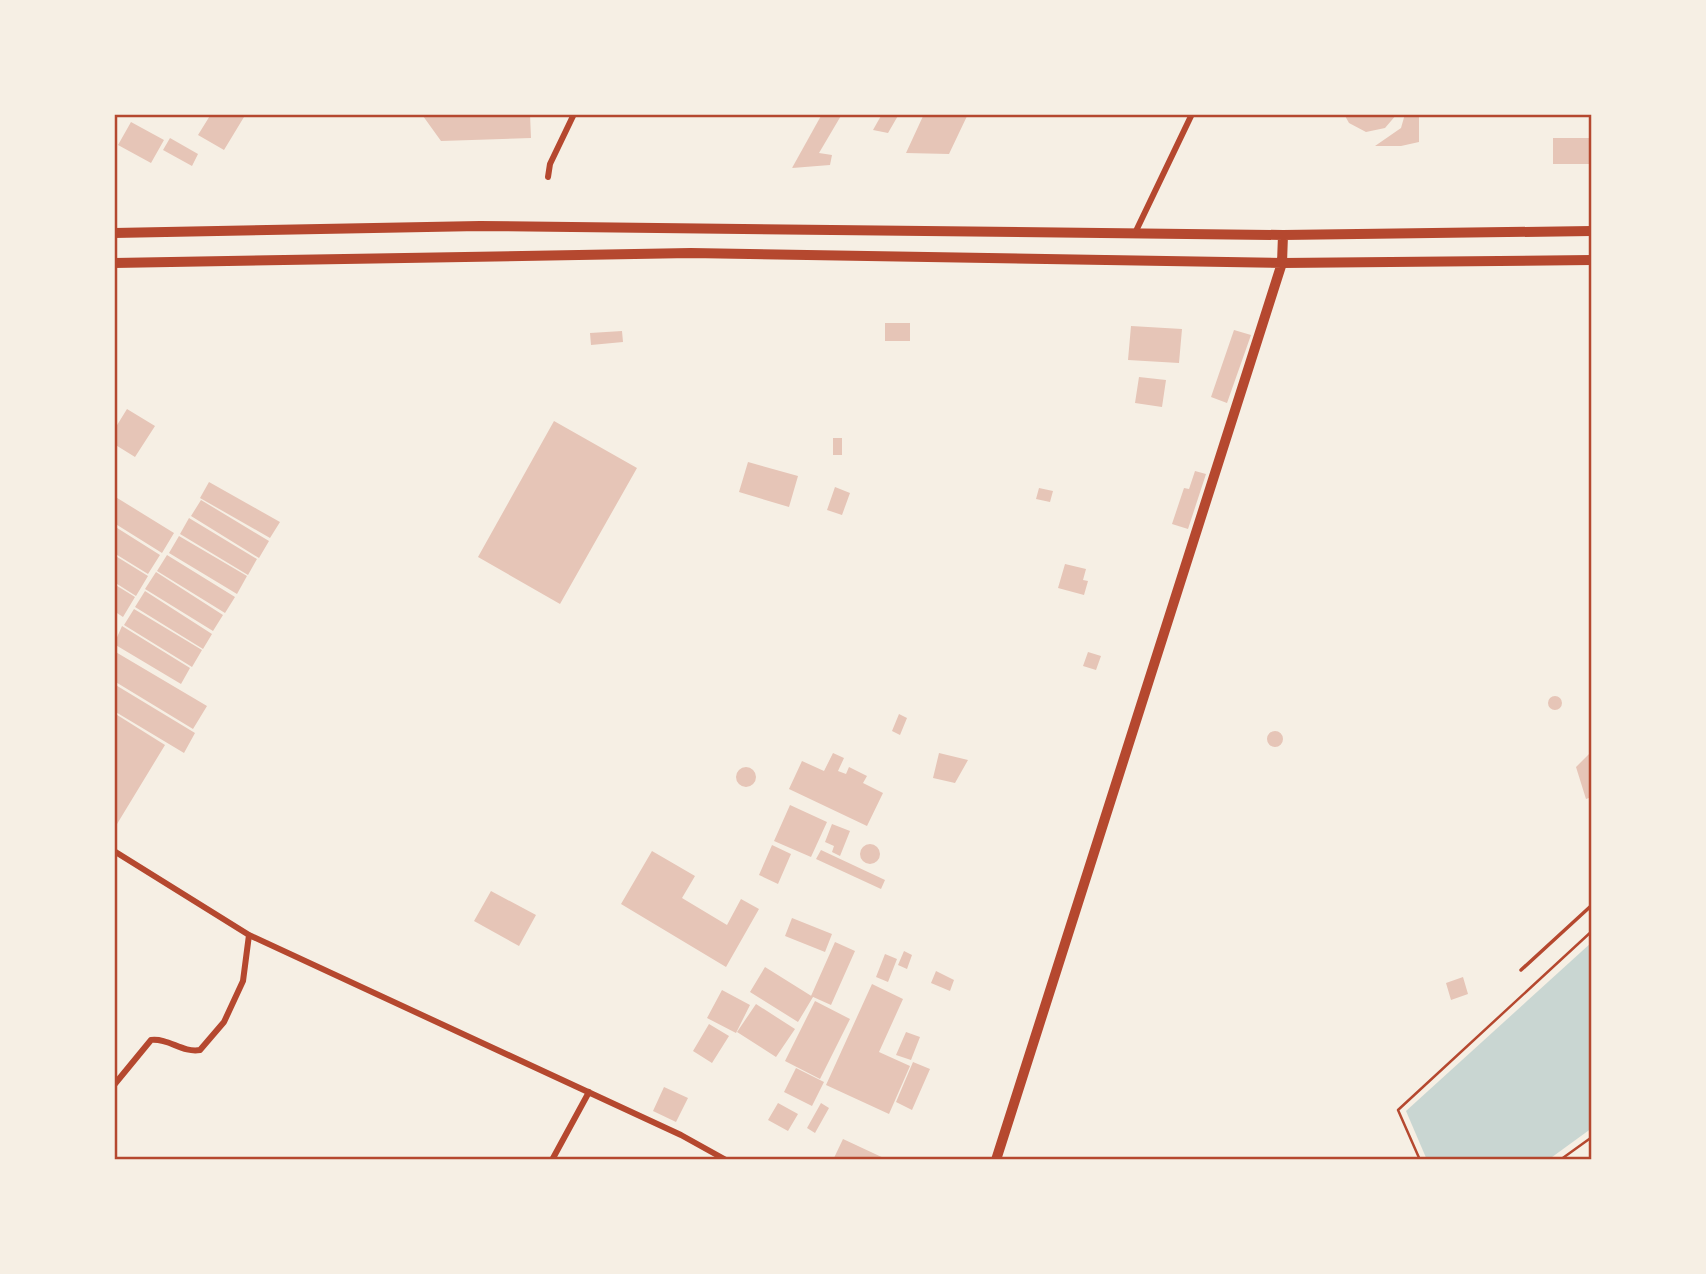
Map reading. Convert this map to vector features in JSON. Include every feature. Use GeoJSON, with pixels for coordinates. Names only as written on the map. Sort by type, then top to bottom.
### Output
{"type":"FeatureCollection","features":[{"type":"Feature","properties":{"kind":"highway"},"geometry":{"type":"LineString","coordinates":[[114,233],[480,226],[1283,235],[1592,231]]}},
{"type":"Feature","properties":{"kind":"highway"},"geometry":{"type":"LineString","coordinates":[[996,1160],[1282,263],[1283,235]]}},
{"type":"Feature","properties":{"kind":"highway"},"geometry":{"type":"LineString","coordinates":[[114,263],[691,253],[1282,263],[1592,260]]}},
{"type":"Feature","properties":{"kind":"street"},"geometry":{"type":"LineString","coordinates":[[548,177],[550,164],[574,114]]}},
{"type":"Feature","properties":{"kind":"street"},"geometry":{"type":"LineString","coordinates":[[1135,233],[1192,114]]}},
{"type":"Feature","properties":{"kind":"street"},"geometry":{"type":"LineString","coordinates":[[114,851],[249,935],[681,1135],[726,1160]]}},
{"type":"Feature","properties":{"kind":"street"},"geometry":{"type":"LineString","coordinates":[[114,1085],[151,1040],[163,1040],[188,1050],[200,1050],[224,1022],[243,981],[249,935]]}},
{"type":"Feature","properties":{"kind":"street"},"geometry":{"type":"LineString","coordinates":[[552,1160],[589,1092]]}},
{"type":"Feature","properties":{"kind":"lane"},"geometry":{"type":"LineString","coordinates":[[1521,970],[1592,905]]}},
{"type":"Feature","properties":{"kind":"path"},"geometry":{"type":"LineString","coordinates":[[1420,1160],[1398,1110],[1592,931]]}},
{"type":"Feature","properties":{"kind":"path"},"geometry":{"type":"LineString","coordinates":[[1560,1160],[1592,1137]]}},
{"type":"Feature","properties":{"kind":"shaded area"},"geometry":{"type":"Polygon","coordinates":[[[1592,942],[1592,1128],[1548,1160],[1427,1160],[1406,1111],[1592,942]]]}},
{"type":"Feature","properties":{"kind":"building"},"geometry":{"type":"Polygon","coordinates":[[[211,114],[239,114],[244,117],[224,150],[198,135],[211,114]]]}},
{"type":"Feature","properties":{"kind":"building"},"geometry":{"type":"Polygon","coordinates":[[[530,114],[531,138],[441,141],[423,116],[530,114]]]}},
{"type":"Feature","properties":{"kind":"building"},"geometry":{"type":"Polygon","coordinates":[[[822,114],[842,114],[819,153],[832,155],[830,165],[792,168],[822,114]]]}},
{"type":"Feature","properties":{"kind":"building"},"geometry":{"type":"Polygon","coordinates":[[[882,114],[899,114],[888,133],[873,130],[882,114]]]}},
{"type":"Feature","properties":{"kind":"building"},"geometry":{"type":"Polygon","coordinates":[[[924,114],[968,114],[949,154],[906,153],[924,114]]]}},
{"type":"Feature","properties":{"kind":"building"},"geometry":{"type":"Polygon","coordinates":[[[1344,114],[1397,114],[1385,128],[1366,132],[1349,123],[1344,114]]]}},
{"type":"Feature","properties":{"kind":"building"},"geometry":{"type":"Polygon","coordinates":[[[1405,114],[1419,114],[1419,142],[1401,146],[1375,146],[1401,128],[1405,114]]]}},
{"type":"Feature","properties":{"kind":"building"},"geometry":{"type":"Polygon","coordinates":[[[131,122],[164,140],[151,163],[118,145],[131,122]]]}},
{"type":"Feature","properties":{"kind":"building"},"geometry":{"type":"Polygon","coordinates":[[[170,138],[198,154],[192,166],[163,150],[170,138]]]}},
{"type":"Feature","properties":{"kind":"building"},"geometry":{"type":"Polygon","coordinates":[[[1553,138],[1592,138],[1592,164],[1553,164],[1553,138]]]}},
{"type":"Feature","properties":{"kind":"building"},"geometry":{"type":"Polygon","coordinates":[[[885,323],[910,323],[910,341],[885,341],[885,323]]]}},
{"type":"Feature","properties":{"kind":"building"},"geometry":{"type":"Polygon","coordinates":[[[1131,326],[1182,329],[1179,363],[1128,360],[1131,326]]]}},
{"type":"Feature","properties":{"kind":"building"},"geometry":{"type":"Polygon","coordinates":[[[1234,330],[1251,335],[1227,403],[1211,397],[1234,330]]]}},
{"type":"Feature","properties":{"kind":"building"},"geometry":{"type":"Polygon","coordinates":[[[622,331],[623,342],[591,345],[590,333],[622,331]]]}},
{"type":"Feature","properties":{"kind":"building"},"geometry":{"type":"Polygon","coordinates":[[[1139,377],[1166,380],[1162,407],[1135,403],[1139,377]]]}},
{"type":"Feature","properties":{"kind":"building"},"geometry":{"type":"Polygon","coordinates":[[[127,409],[155,426],[135,457],[114,444],[114,430],[127,409]]]}},
{"type":"Feature","properties":{"kind":"building"},"geometry":{"type":"Polygon","coordinates":[[[554,421],[637,468],[560,604],[478,557],[554,421]]]}},
{"type":"Feature","properties":{"kind":"building"},"geometry":{"type":"Polygon","coordinates":[[[833,438],[842,438],[842,455],[833,455],[833,438]]]}},
{"type":"Feature","properties":{"kind":"building"},"geometry":{"type":"Polygon","coordinates":[[[748,462],[798,476],[789,507],[739,492],[748,462]]]}},
{"type":"Feature","properties":{"kind":"building"},"geometry":{"type":"Polygon","coordinates":[[[1195,471],[1206,474],[1188,529],[1172,524],[1184,488],[1189,489],[1195,471]]]}},
{"type":"Feature","properties":{"kind":"building"},"geometry":{"type":"Polygon","coordinates":[[[209,482],[280,522],[270,538],[200,498],[209,482]]]}},
{"type":"Feature","properties":{"kind":"building"},"geometry":{"type":"Polygon","coordinates":[[[835,487],[850,493],[842,515],[827,510],[835,487]]]}},
{"type":"Feature","properties":{"kind":"building"},"geometry":{"type":"Polygon","coordinates":[[[1039,488],[1053,491],[1050,502],[1036,499],[1039,488]]]}},
{"type":"Feature","properties":{"kind":"building"},"geometry":{"type":"Polygon","coordinates":[[[114,496],[174,533],[162,553],[114,523],[114,496]]]}},
{"type":"Feature","properties":{"kind":"building"},"geometry":{"type":"Polygon","coordinates":[[[201,500],[269,541],[259,558],[191,516],[201,500]]]}},
{"type":"Feature","properties":{"kind":"building"},"geometry":{"type":"Polygon","coordinates":[[[189,518],[257,559],[248,575],[180,534],[189,518]]]}},
{"type":"Feature","properties":{"kind":"building"},"geometry":{"type":"Polygon","coordinates":[[[114,526],[160,555],[148,574],[114,553],[114,526]]]}},
{"type":"Feature","properties":{"kind":"building"},"geometry":{"type":"Polygon","coordinates":[[[179,536],[247,576],[237,594],[169,553],[179,536]]]}},
{"type":"Feature","properties":{"kind":"building"},"geometry":{"type":"Polygon","coordinates":[[[114,555],[148,576],[136,596],[114,582],[114,555]]]}},
{"type":"Feature","properties":{"kind":"building"},"geometry":{"type":"Polygon","coordinates":[[[167,555],[235,597],[225,613],[157,571],[167,555]]]}},
{"type":"Feature","properties":{"kind":"building"},"geometry":{"type":"Polygon","coordinates":[[[1065,564],[1086,569],[1083,580],[1088,581],[1084,595],[1058,588],[1065,564]]]}},
{"type":"Feature","properties":{"kind":"building"},"geometry":{"type":"Polygon","coordinates":[[[156,572],[223,615],[213,631],[145,589],[156,572]]]}},
{"type":"Feature","properties":{"kind":"building"},"geometry":{"type":"Polygon","coordinates":[[[114,584],[135,597],[123,617],[114,611],[114,584]]]}},
{"type":"Feature","properties":{"kind":"building"},"geometry":{"type":"Polygon","coordinates":[[[145,591],[212,634],[203,649],[135,607],[145,591]]]}},
{"type":"Feature","properties":{"kind":"building"},"geometry":{"type":"Polygon","coordinates":[[[134,609],[202,650],[192,667],[124,625],[134,609]]]}},
{"type":"Feature","properties":{"kind":"building"},"geometry":{"type":"Polygon","coordinates":[[[122,626],[190,668],[181,684],[114,644],[122,626]]]}},
{"type":"Feature","properties":{"kind":"building"},"geometry":{"type":"Polygon","coordinates":[[[114,651],[207,706],[193,729],[114,681],[114,651]]]}},
{"type":"Feature","properties":{"kind":"building"},"geometry":{"type":"Polygon","coordinates":[[[1088,652],[1101,656],[1096,670],[1083,666],[1088,652]]]}},
{"type":"Feature","properties":{"kind":"building"},"geometry":{"type":"Polygon","coordinates":[[[114,684],[195,733],[184,753],[114,711],[114,684]]]}},
{"type":"Feature","properties":{"kind":"building"},"geometry":{"type":"Polygon","coordinates":[[[1552,696],[1558,696],[1562,703],[1558,710],[1552,710],[1548,706],[1548,700],[1552,696]]]}},
{"type":"Feature","properties":{"kind":"building"},"geometry":{"type":"Polygon","coordinates":[[[114,713],[165,745],[114,829],[114,713]]]}},
{"type":"Feature","properties":{"kind":"building"},"geometry":{"type":"Polygon","coordinates":[[[899,714],[907,718],[900,735],[892,731],[899,714]]]}},
{"type":"Feature","properties":{"kind":"building"},"geometry":{"type":"Polygon","coordinates":[[[1272,731],[1278,731],[1283,739],[1281,745],[1272,747],[1267,742],[1267,736],[1272,731]]]}},
{"type":"Feature","properties":{"kind":"building"},"geometry":{"type":"Polygon","coordinates":[[[1592,751],[1592,797],[1586,799],[1576,767],[1592,751]]]}},
{"type":"Feature","properties":{"kind":"building"},"geometry":{"type":"Polygon","coordinates":[[[833,753],[844,758],[838,771],[846,774],[849,767],[867,776],[863,783],[883,793],[867,826],[789,789],[802,761],[824,771],[833,753]]]}},
{"type":"Feature","properties":{"kind":"building"},"geometry":{"type":"Polygon","coordinates":[[[939,753],[968,760],[955,783],[933,778],[939,753]]]}},
{"type":"Feature","properties":{"kind":"building"},"geometry":{"type":"Polygon","coordinates":[[[746,767],[753,770],[756,777],[753,784],[746,787],[739,784],[736,777],[739,770],[746,767]]]}},
{"type":"Feature","properties":{"kind":"building"},"geometry":{"type":"Polygon","coordinates":[[[790,805],[827,822],[811,857],[774,841],[790,805]]]}},
{"type":"Feature","properties":{"kind":"building"},"geometry":{"type":"Polygon","coordinates":[[[832,824],[850,831],[840,856],[832,852],[834,846],[825,842],[832,824]]]}},
{"type":"Feature","properties":{"kind":"building"},"geometry":{"type":"Polygon","coordinates":[[[870,844],[877,847],[880,854],[877,861],[870,864],[863,861],[860,854],[863,847],[870,844]]]}},
{"type":"Feature","properties":{"kind":"building"},"geometry":{"type":"Polygon","coordinates":[[[772,845],[791,854],[778,884],[759,875],[772,845]]]}},
{"type":"Feature","properties":{"kind":"building"},"geometry":{"type":"Polygon","coordinates":[[[821,850],[885,880],[881,889],[816,859],[821,850]]]}},
{"type":"Feature","properties":{"kind":"building"},"geometry":{"type":"Polygon","coordinates":[[[652,851],[695,876],[682,898],[727,925],[741,899],[759,909],[726,967],[621,904],[652,851]]]}},
{"type":"Feature","properties":{"kind":"building"},"geometry":{"type":"Polygon","coordinates":[[[491,891],[536,915],[519,946],[474,921],[491,891]]]}},
{"type":"Feature","properties":{"kind":"building"},"geometry":{"type":"Polygon","coordinates":[[[792,918],[832,934],[825,952],[785,936],[792,918]]]}},
{"type":"Feature","properties":{"kind":"building"},"geometry":{"type":"Polygon","coordinates":[[[835,942],[855,951],[831,1005],[811,996],[835,942]]]}},
{"type":"Feature","properties":{"kind":"building"},"geometry":{"type":"Polygon","coordinates":[[[904,951],[912,955],[907,969],[898,965],[904,951]]]}},
{"type":"Feature","properties":{"kind":"building"},"geometry":{"type":"Polygon","coordinates":[[[885,954],[897,959],[888,982],[876,977],[885,954]]]}},
{"type":"Feature","properties":{"kind":"building"},"geometry":{"type":"Polygon","coordinates":[[[765,967],[813,997],[798,1022],[750,992],[765,967]]]}},
{"type":"Feature","properties":{"kind":"building"},"geometry":{"type":"Polygon","coordinates":[[[936,971],[954,980],[950,991],[931,983],[936,971]]]}},
{"type":"Feature","properties":{"kind":"building"},"geometry":{"type":"Polygon","coordinates":[[[1463,977],[1468,994],[1451,1000],[1446,983],[1463,977]]]}},
{"type":"Feature","properties":{"kind":"building"},"geometry":{"type":"Polygon","coordinates":[[[872,984],[903,999],[879,1052],[910,1066],[889,1114],[826,1085],[872,984]]]}},
{"type":"Feature","properties":{"kind":"building"},"geometry":{"type":"Polygon","coordinates":[[[722,990],[750,1005],[736,1033],[707,1018],[722,990]]]}},
{"type":"Feature","properties":{"kind":"building"},"geometry":{"type":"Polygon","coordinates":[[[815,1001],[850,1019],[820,1079],[785,1061],[815,1001]]]}},
{"type":"Feature","properties":{"kind":"building"},"geometry":{"type":"Polygon","coordinates":[[[756,1004],[795,1029],[776,1057],[737,1032],[756,1004]]]}},
{"type":"Feature","properties":{"kind":"building"},"geometry":{"type":"Polygon","coordinates":[[[709,1024],[729,1036],[712,1063],[693,1051],[709,1024]]]}},
{"type":"Feature","properties":{"kind":"building"},"geometry":{"type":"Polygon","coordinates":[[[906,1032],[920,1037],[911,1060],[896,1055],[906,1032]]]}},
{"type":"Feature","properties":{"kind":"building"},"geometry":{"type":"Polygon","coordinates":[[[913,1062],[930,1069],[912,1110],[896,1102],[913,1062]]]}},
{"type":"Feature","properties":{"kind":"building"},"geometry":{"type":"Polygon","coordinates":[[[796,1068],[824,1082],[812,1106],[784,1092],[796,1068]]]}},
{"type":"Feature","properties":{"kind":"building"},"geometry":{"type":"Polygon","coordinates":[[[664,1087],[688,1098],[676,1122],[653,1111],[664,1087]]]}},
{"type":"Feature","properties":{"kind":"building"},"geometry":{"type":"Polygon","coordinates":[[[778,1103],[798,1114],[788,1131],[768,1120],[778,1103]]]}},
{"type":"Feature","properties":{"kind":"building"},"geometry":{"type":"Polygon","coordinates":[[[821,1103],[829,1108],[815,1133],[807,1128],[821,1103]]]}},
{"type":"Feature","properties":{"kind":"building"},"geometry":{"type":"Polygon","coordinates":[[[843,1139],[888,1160],[833,1160],[843,1139]]]}}]}
